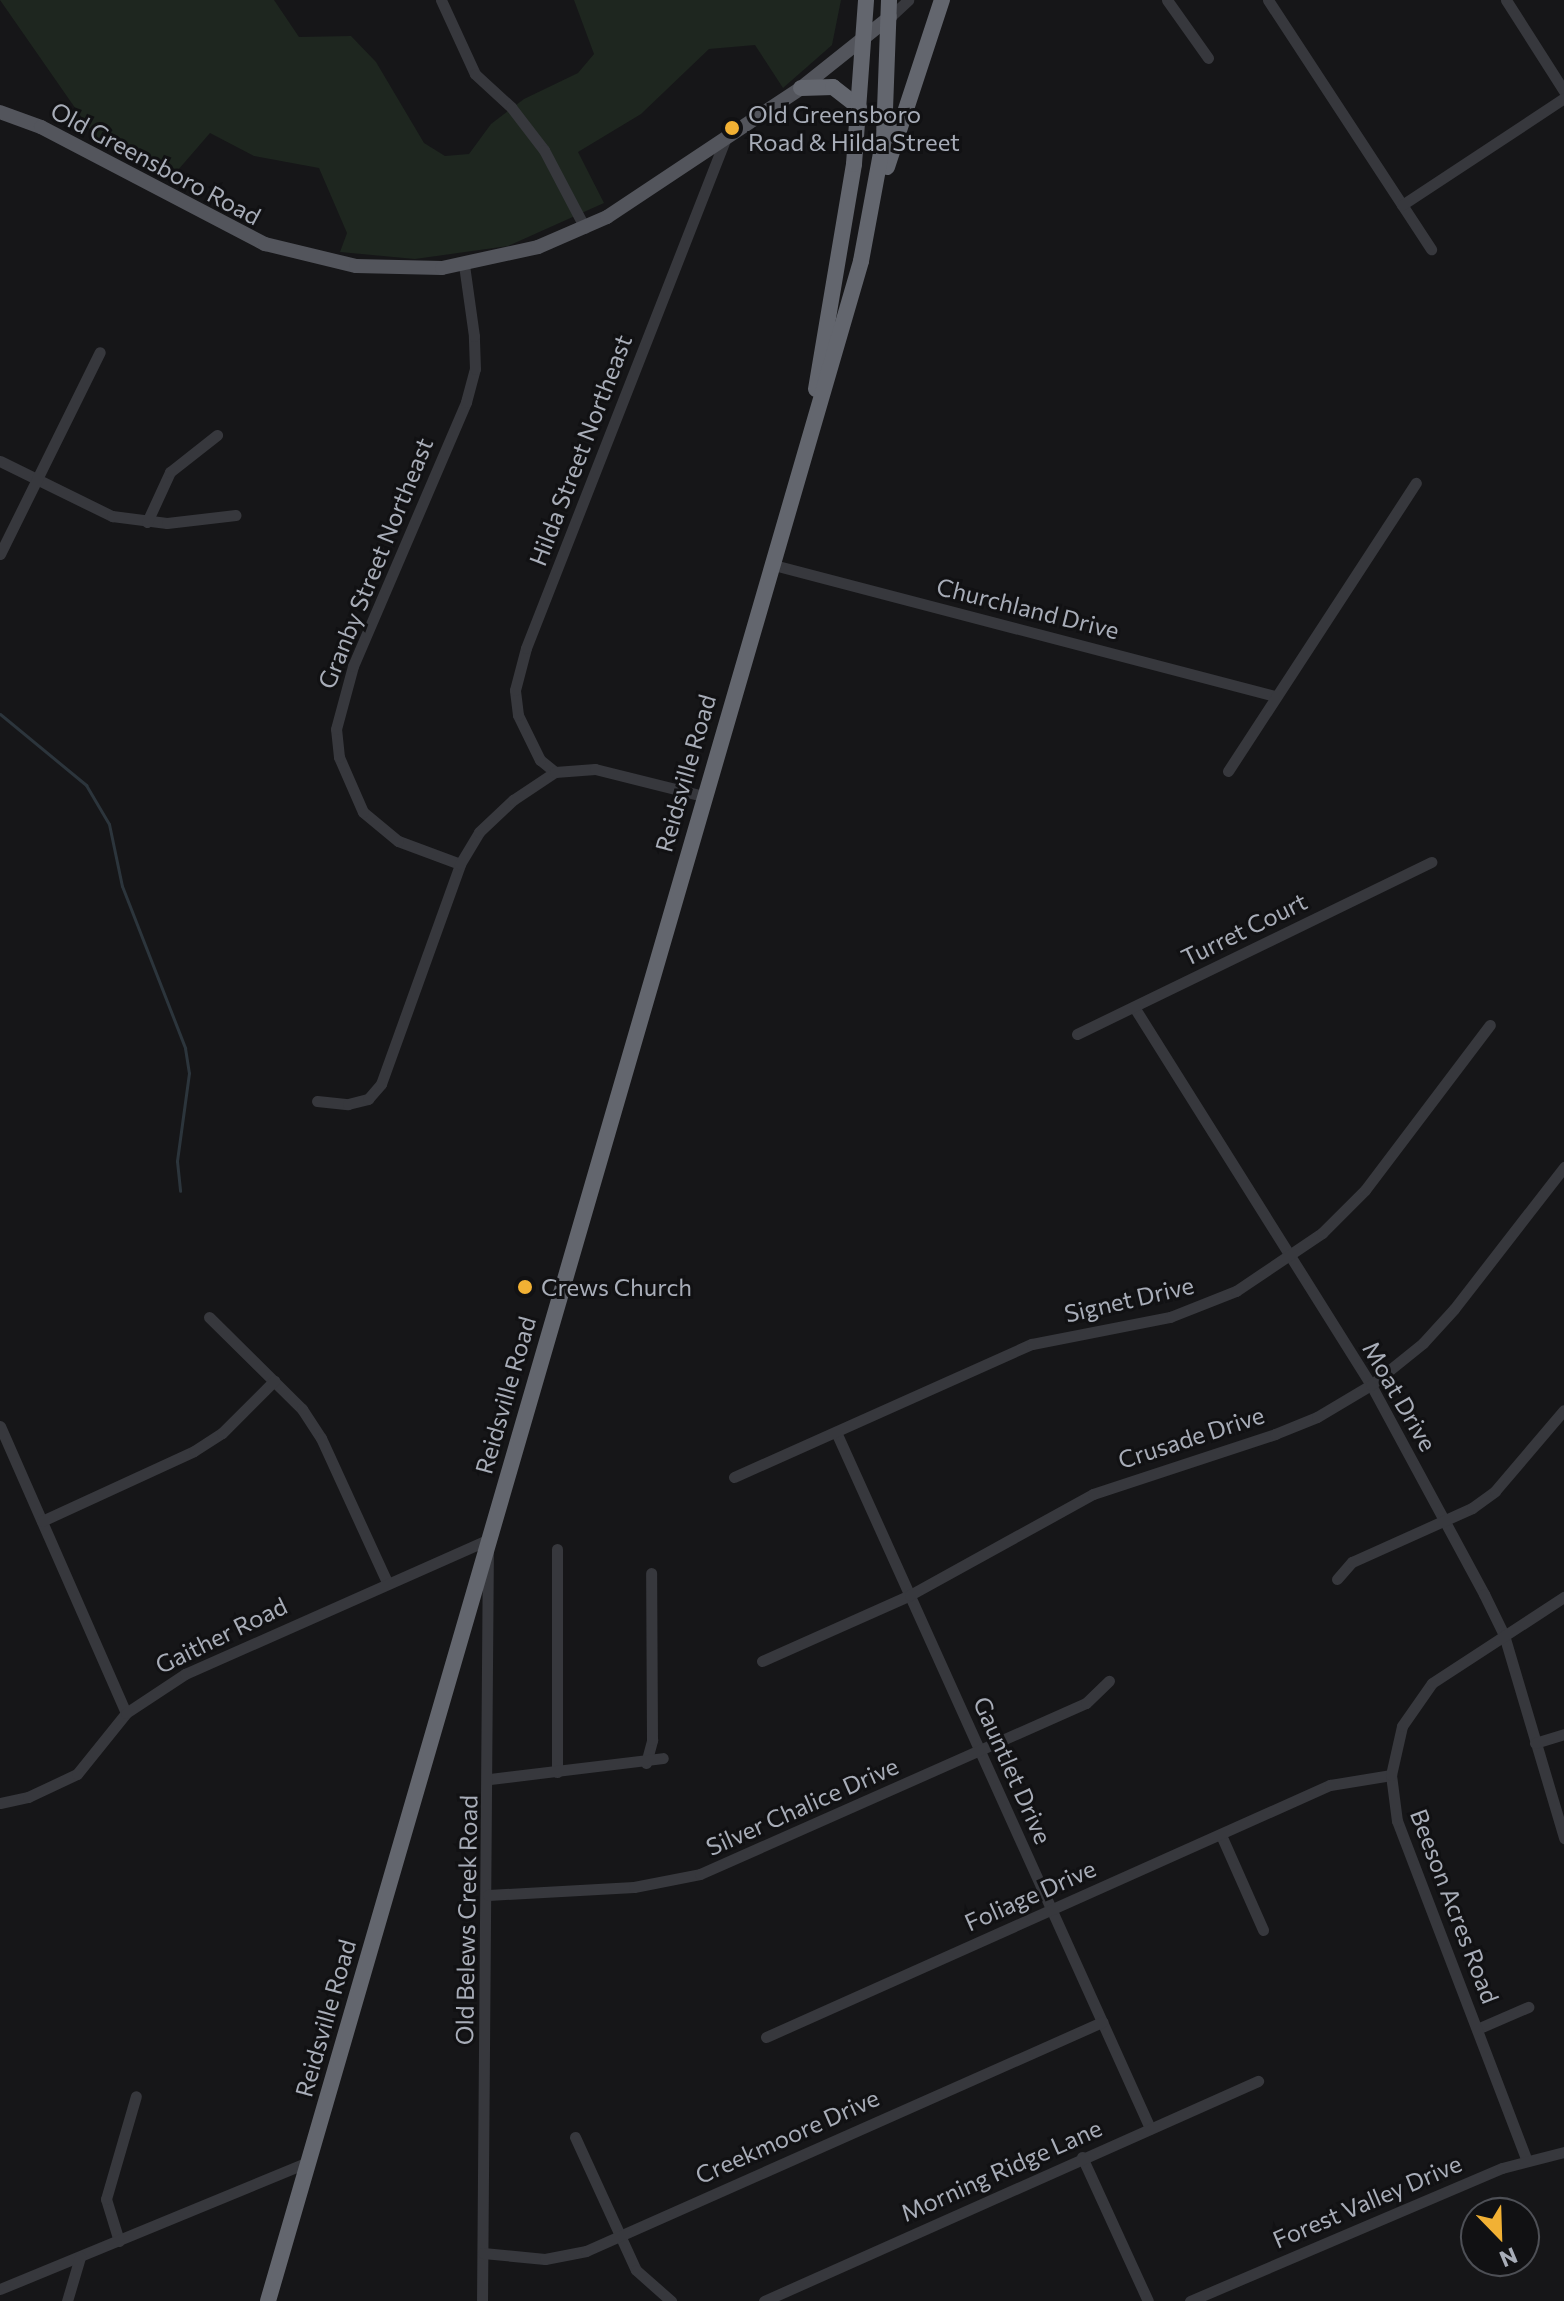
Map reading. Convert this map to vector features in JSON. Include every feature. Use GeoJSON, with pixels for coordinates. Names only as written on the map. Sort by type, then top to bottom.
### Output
{"type":"FeatureCollection","features":[{"type":"Feature","properties":{"kind":"highway","name":"Reidsville Road"},"geometry":{"type":"LineString","coordinates":[[815,411],[859,107],[866,0]]}},
{"type":"Feature","properties":{"kind":"highway"},"geometry":{"type":"LineString","coordinates":[[875,199],[937,3]]}},
{"type":"Feature","properties":{"kind":"highway","name":"Reidsville Road"},"geometry":{"type":"LineString","coordinates":[[268,2301],[770,564],[815,411],[825,389],[875,199],[887,107],[890,8]]}},
{"type":"Feature","properties":{"kind":"highway"},"geometry":{"type":"LineString","coordinates":[[801,88],[833,87],[859,107]]}},
{"type":"Feature","properties":{"kind":"main road","name":"Old Greensboro Road"},"geometry":{"type":"LineString","coordinates":[[0,112],[41,127],[221,225],[288,252],[378,268],[464,265],[514,255],[585,228],[801,88],[864,40],[890,8]]}},
{"type":"Feature","properties":{"kind":"street"},"geometry":{"type":"LineString","coordinates":[[441,0],[475,74],[511,107],[544,150],[585,228]]}},
{"type":"Feature","properties":{"kind":"street"},"geometry":{"type":"LineString","coordinates":[[890,8],[908,0]]}},
{"type":"Feature","properties":{"kind":"street"},"geometry":{"type":"LineString","coordinates":[[1167,0],[1208,58]]}},
{"type":"Feature","properties":{"kind":"street"},"geometry":{"type":"LineString","coordinates":[[1268,0],[1431,249]]}},
{"type":"Feature","properties":{"kind":"street"},"geometry":{"type":"LineString","coordinates":[[1506,0],[1564,91]]}},
{"type":"Feature","properties":{"kind":"street"},"geometry":{"type":"LineString","coordinates":[[1402,205],[1564,98]]}},
{"type":"Feature","properties":{"kind":"street","name":"Hilda Street Northeast"},"geometry":{"type":"LineString","coordinates":[[555,772],[540,760],[518,715],[515,690],[526,648],[725,140]]}},
{"type":"Feature","properties":{"kind":"street","name":"Granby Street Northeast"},"geometry":{"type":"LineString","coordinates":[[460,864],[398,841],[363,812],[339,757],[336,729],[353,666],[466,402],[475,347],[464,265]]}},
{"type":"Feature","properties":{"kind":"street"},"geometry":{"type":"LineString","coordinates":[[0,554],[100,352]]}},
{"type":"Feature","properties":{"kind":"street"},"geometry":{"type":"LineString","coordinates":[[147,522],[170,472],[217,435]]}},
{"type":"Feature","properties":{"kind":"street"},"geometry":{"type":"LineString","coordinates":[[0,461],[104,513],[147,522],[236,515]]}},
{"type":"Feature","properties":{"kind":"street"},"geometry":{"type":"LineString","coordinates":[[1228,771],[1416,483]]}},
{"type":"Feature","properties":{"kind":"street","name":"Churchland Drive"},"geometry":{"type":"LineString","coordinates":[[770,564],[1275,696]]}},
{"type":"Feature","properties":{"kind":"street"},"geometry":{"type":"LineString","coordinates":[[317,1101],[348,1104],[368,1099],[381,1084],[460,864],[490,821],[555,772],[595,769],[703,796]]}},
{"type":"Feature","properties":{"kind":"street","name":"Turret Court"},"geometry":{"type":"LineString","coordinates":[[1077,1034],[1431,862]]}},
{"type":"Feature","properties":{"kind":"street","name":"Moat Drive"},"geometry":{"type":"LineString","coordinates":[[1134,1007],[1371,1385],[1446,1522],[1504,1635],[1564,1838]]}},
{"type":"Feature","properties":{"kind":"street","name":"Signet Drive"},"geometry":{"type":"LineString","coordinates":[[734,1477],[1032,1344],[1203,1306],[1322,1233],[1365,1190],[1490,1025]]}},
{"type":"Feature","properties":{"kind":"street","name":"Crusade Drive"},"geometry":{"type":"LineString","coordinates":[[762,1661],[910,1595],[1093,1494],[1275,1434],[1317,1417],[1371,1385],[1423,1343],[1480,1280],[1564,1167]]}},
{"type":"Feature","properties":{"kind":"street"},"geometry":{"type":"LineString","coordinates":[[209,1317],[274,1381],[321,1438],[387,1582]]}},
{"type":"Feature","properties":{"kind":"street"},"geometry":{"type":"LineString","coordinates":[[42,1521],[194,1451],[222,1433],[274,1381]]}},
{"type":"Feature","properties":{"kind":"street"},"geometry":{"type":"LineString","coordinates":[[1337,1579],[1352,1562],[1446,1522],[1495,1491],[1564,1410]]}},
{"type":"Feature","properties":{"kind":"street"},"geometry":{"type":"LineString","coordinates":[[0,1426],[126,1713]]}},
{"type":"Feature","properties":{"kind":"street","name":"Gauntlet Drive"},"geometry":{"type":"LineString","coordinates":[[836,1432],[1150,2128]]}},
{"type":"Feature","properties":{"kind":"street","name":"Gaither Road"},"geometry":{"type":"LineString","coordinates":[[0,1803],[28,1797],[77,1774],[126,1713],[185,1674],[387,1582],[488,1540]]}},
{"type":"Feature","properties":{"kind":"street","name":"Old Belews Creek Road"},"geometry":{"type":"LineString","coordinates":[[482,2301],[490,1779],[488,1540]]}},
{"type":"Feature","properties":{"kind":"street"},"geometry":{"type":"LineString","coordinates":[[557,1549],[557,1772]]}},
{"type":"Feature","properties":{"kind":"street"},"geometry":{"type":"LineString","coordinates":[[646,1763],[652,1740],[651,1573]]}},
{"type":"Feature","properties":{"kind":"street","name":"Beeson Acres Road"},"geometry":{"type":"LineString","coordinates":[[1527,2161],[1397,1821],[1391,1775],[1402,1726],[1421,1696],[1446,1672],[1564,1597]]}},
{"type":"Feature","properties":{"kind":"street","name":"Silver Chalice Drive"},"geometry":{"type":"LineString","coordinates":[[488,1895],[634,1887],[700,1874],[1086,1703],[1109,1681]]}},
{"type":"Feature","properties":{"kind":"street"},"geometry":{"type":"LineString","coordinates":[[1535,1743],[1564,1734]]}},
{"type":"Feature","properties":{"kind":"street"},"geometry":{"type":"LineString","coordinates":[[490,1779],[646,1763],[663,1758]]}},
{"type":"Feature","properties":{"kind":"street","name":"Foliage Drive"},"geometry":{"type":"LineString","coordinates":[[766,2037],[1313,1793],[1351,1779],[1391,1775]]}},
{"type":"Feature","properties":{"kind":"street"},"geometry":{"type":"LineString","coordinates":[[1221,1835],[1263,1930]]}},
{"type":"Feature","properties":{"kind":"street"},"geometry":{"type":"LineString","coordinates":[[1477,2029],[1528,2007]]}},
{"type":"Feature","properties":{"kind":"street","name":"Creekmoore Drive"},"geometry":{"type":"LineString","coordinates":[[483,2253],[545,2259],[586,2251],[1102,2022]]}},
{"type":"Feature","properties":{"kind":"street","name":"Morning Ridge Lane"},"geometry":{"type":"LineString","coordinates":[[764,2301],[1258,2081]]}},
{"type":"Feature","properties":{"kind":"street"},"geometry":{"type":"LineString","coordinates":[[119,2241],[106,2199],[136,2096]]}},
{"type":"Feature","properties":{"kind":"street"},"geometry":{"type":"LineString","coordinates":[[575,2137],[617,2235],[649,2287],[671,2301]]}},
{"type":"Feature","properties":{"kind":"street","name":"Forest Valley Drive"},"geometry":{"type":"LineString","coordinates":[[1190,2301],[1527,2161],[1564,2152]]}},
{"type":"Feature","properties":{"kind":"street"},"geometry":{"type":"LineString","coordinates":[[1082,2157],[1148,2301]]}},
{"type":"Feature","properties":{"kind":"street"},"geometry":{"type":"LineString","coordinates":[[0,2289],[308,2162]]}},
{"type":"Feature","properties":{"kind":"street"},"geometry":{"type":"LineString","coordinates":[[67,2301],[80,2257]]}},
{"type":"Feature","properties":{"kind":"shaded area"},"geometry":{"type":"Polygon","coordinates":[[[0,0],[274,0],[299,37],[351,36],[376,62],[424,143],[445,156],[469,154],[491,124],[524,99],[578,73],[594,54],[574,0],[841,0],[832,45],[783,88],[755,45],[709,49],[641,114],[578,152],[604,203],[508,246],[415,259],[340,252],[347,233],[319,168],[254,156],[210,133],[178,170],[96,138],[0,0]]]}},
{"type":"Feature","properties":{"kind":"waterway"},"geometry":{"type":"LineString","coordinates":[[0,714],[86,785],[109,824],[122,886],[185,1048],[189,1073],[177,1161],[180,1191]]}},
{"type":"Feature","properties":{"kind":"place","name":"Old Greensboro Road & Hilda Street"},"geometry":{"type":"Point","coordinates":[732,128]}},
{"type":"Feature","properties":{"kind":"place","name":"Crews Church"},"geometry":{"type":"Point","coordinates":[525,1287]}}]}
